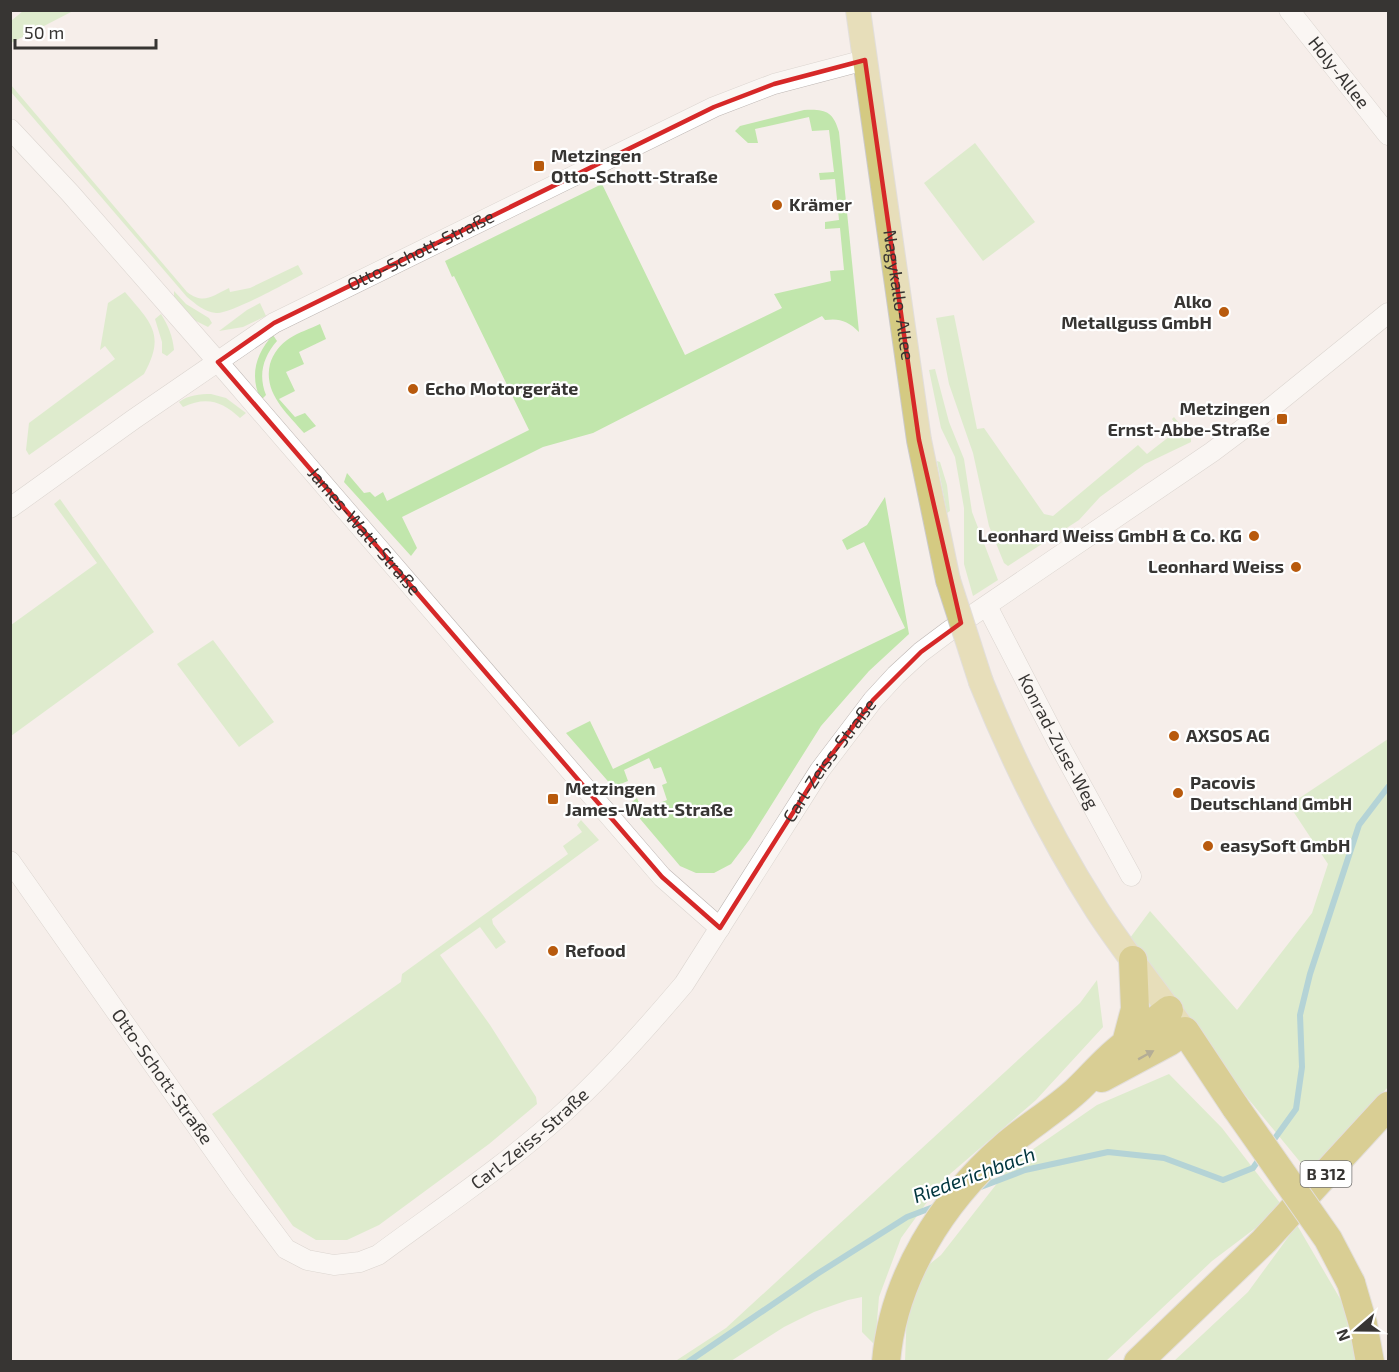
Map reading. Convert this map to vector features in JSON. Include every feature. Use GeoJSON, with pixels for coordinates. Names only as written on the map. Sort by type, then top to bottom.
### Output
{"type":"FeatureCollection","features":[{"type":"Feature","properties":{"kind":"highway"},"geometry":{"type":"LineString","coordinates":[[1126,1043],[1135,1009],[1132,960]]}},
{"type":"Feature","properties":{"kind":"highway"},"geometry":{"type":"LineString","coordinates":[[890,1354],[905,1284],[924,1244],[959,1193],[1002,1149],[1076,1091],[1126,1043],[1177,1021]]}},
{"type":"Feature","properties":{"kind":"highway"},"geometry":{"type":"LineString","coordinates":[[1076,1091],[1169,1042],[1177,1021]]}},
{"type":"Feature","properties":{"kind":"highway"},"geometry":{"type":"LineString","coordinates":[[1177,1021],[1328,1239],[1351,1282],[1363,1324],[1370,1362]]}},
{"type":"Feature","properties":{"kind":"highway","name":"B 312"},"geometry":{"type":"LineString","coordinates":[[1138,1362],[1264,1241],[1389,1106]]}},
{"type":"Feature","properties":{"kind":"main road","name":"Nagykallo-Allee"},"geometry":{"type":"LineString","coordinates":[[858,10],[919,440],[948,580],[981,681],[1019,771],[1064,855],[1098,912],[1177,1021]]}},
{"type":"Feature","properties":{"kind":"street","name":"Holy-Allee"},"geometry":{"type":"LineString","coordinates":[[1289,10],[1389,135]]}},
{"type":"Feature","properties":{"kind":"street","name":"Otto-Schott-Straße"},"geometry":{"type":"LineString","coordinates":[[10,508],[274,323],[714,107],[774,84],[865,60]]}},
{"type":"Feature","properties":{"kind":"street","name":"James-Watt-Straße"},"geometry":{"type":"LineString","coordinates":[[10,129],[70,193],[218,362],[662,877],[720,928]]}},
{"type":"Feature","properties":{"kind":"street","name":"Carl-Zeiss-Straße"},"geometry":{"type":"LineString","coordinates":[[334,1265],[360,1262],[378,1255],[481,1180],[562,1114],[664,1008],[684,984],[820,770],[873,700],[921,652],[1212,452],[1389,313]]}},
{"type":"Feature","properties":{"kind":"street","name":"Konrad-Zuse-Weg"},"geometry":{"type":"LineString","coordinates":[[987,606],[1131,876]]}},
{"type":"Feature","properties":{"kind":"street","name":"Otto-Schott-Straße"},"geometry":{"type":"LineString","coordinates":[[10,861],[286,1249],[307,1260],[334,1265]]}},
{"type":"Feature","properties":{"kind":"highlighted area"},"geometry":{"type":"Polygon","coordinates":[[[865,60],[919,440],[961,623],[921,652],[873,700],[820,770],[720,928],[662,877],[218,362],[274,323],[714,107],[774,84],[865,60]]]}},
{"type":"Feature","properties":{"kind":"green space"},"geometry":{"type":"Polygon","coordinates":[[[23,11],[73,11],[11,43],[11,21],[23,11]]]}},
{"type":"Feature","properties":{"kind":"green space"},"geometry":{"type":"Polygon","coordinates":[[[11,85],[187,292],[193,296],[203,299],[229,288],[230,292],[250,288],[298,265],[303,274],[233,309],[216,313],[200,307],[187,297],[11,92],[11,85]]]}},
{"type":"Feature","properties":{"kind":"green space"},"geometry":{"type":"Polygon","coordinates":[[[804,110],[827,113],[834,120],[839,132],[859,332],[843,321],[825,320],[822,316],[593,433],[543,447],[402,517],[417,548],[411,556],[344,482],[347,473],[364,493],[370,492],[375,497],[383,492],[387,501],[529,430],[445,261],[602,184],[685,355],[782,308],[774,294],[831,281],[830,271],[844,270],[840,228],[825,229],[825,222],[839,220],[835,179],[820,180],[819,173],[834,172],[829,130],[812,131],[809,117],[755,129],[758,143],[748,143],[735,131],[740,126],[804,110]]]}},
{"type":"Feature","properties":{"kind":"green space"},"geometry":{"type":"Polygon","coordinates":[[[975,143],[1035,222],[983,261],[924,183],[975,143]]]}},
{"type":"Feature","properties":{"kind":"green space"},"geometry":{"type":"Polygon","coordinates":[[[174,291],[186,304],[209,318],[212,323],[208,327],[192,319],[174,299],[174,291]]]}},
{"type":"Feature","properties":{"kind":"green space"},"geometry":{"type":"Polygon","coordinates":[[[125,292],[148,321],[155,339],[151,360],[144,374],[29,455],[26,450],[29,423],[115,359],[105,346],[100,350],[108,303],[125,292]]]}},
{"type":"Feature","properties":{"kind":"green space"},"geometry":{"type":"Polygon","coordinates":[[[260,303],[266,316],[243,327],[219,331],[247,310],[260,303]]]}},
{"type":"Feature","properties":{"kind":"green space"},"geometry":{"type":"Polygon","coordinates":[[[161,314],[170,331],[174,350],[167,356],[162,353],[162,342],[155,319],[161,314]]]}},
{"type":"Feature","properties":{"kind":"green space"},"geometry":{"type":"Polygon","coordinates":[[[954,315],[977,429],[984,428],[1044,514],[1053,516],[1138,445],[1147,454],[1179,429],[1172,419],[1174,417],[1191,438],[1191,442],[1145,464],[1100,497],[1079,520],[1008,566],[1004,563],[989,526],[973,453],[949,384],[936,318],[954,315]]]}},
{"type":"Feature","properties":{"kind":"green space"},"geometry":{"type":"Polygon","coordinates":[[[320,324],[326,339],[299,352],[304,364],[286,372],[295,391],[279,399],[295,417],[305,413],[316,426],[304,433],[273,393],[270,384],[270,364],[277,349],[286,340],[320,324]]]}},
{"type":"Feature","properties":{"kind":"green space"},"geometry":{"type":"Polygon","coordinates":[[[273,335],[277,341],[268,353],[263,366],[262,380],[266,395],[261,400],[255,382],[256,365],[262,349],[273,335]]]}},
{"type":"Feature","properties":{"kind":"green space"},"geometry":{"type":"Polygon","coordinates":[[[935,369],[949,422],[964,459],[972,512],[998,580],[973,596],[964,564],[964,508],[955,457],[941,428],[929,370],[935,369]]]}},
{"type":"Feature","properties":{"kind":"green space"},"geometry":{"type":"Polygon","coordinates":[[[211,394],[226,398],[246,413],[240,418],[227,408],[213,402],[199,402],[183,407],[179,402],[194,395],[211,394]]]}},
{"type":"Feature","properties":{"kind":"green space"},"geometry":{"type":"Polygon","coordinates":[[[937,461],[940,462],[947,485],[950,511],[947,513],[937,461]]]}},
{"type":"Feature","properties":{"kind":"green space"},"geometry":{"type":"Polygon","coordinates":[[[885,497],[909,634],[869,671],[821,726],[750,839],[731,864],[714,873],[696,873],[680,866],[630,807],[637,798],[642,810],[667,800],[662,785],[667,783],[661,767],[654,769],[649,758],[624,770],[628,781],[613,787],[566,733],[590,721],[613,769],[905,628],[864,542],[847,550],[842,540],[867,525],[885,497]]]}},
{"type":"Feature","properties":{"kind":"green space"},"geometry":{"type":"Polygon","coordinates":[[[60,499],[154,632],[11,736],[11,625],[97,563],[54,504],[60,499]]]}},
{"type":"Feature","properties":{"kind":"green space"},"geometry":{"type":"Polygon","coordinates":[[[213,640],[274,722],[239,747],[177,664],[213,640]]]}},
{"type":"Feature","properties":{"kind":"green space"},"geometry":{"type":"Polygon","coordinates":[[[1388,739],[1388,1087],[1310,1174],[1208,1050],[1130,938],[1150,911],[1237,1010],[1312,913],[1328,864],[1289,805],[1388,739]]]}},
{"type":"Feature","properties":{"kind":"green space"},"geometry":{"type":"Polygon","coordinates":[[[581,820],[599,840],[492,919],[506,942],[496,949],[480,927],[440,955],[490,1025],[536,1097],[537,1104],[489,1144],[379,1225],[347,1240],[316,1240],[293,1226],[212,1114],[401,982],[402,974],[568,854],[563,846],[582,832],[577,825],[581,820]]]}},
{"type":"Feature","properties":{"kind":"green space"},"geometry":{"type":"Polygon","coordinates":[[[1097,980],[1103,1027],[1036,1100],[943,1180],[901,1238],[879,1297],[875,1345],[862,1332],[862,1297],[814,1312],[784,1327],[731,1361],[674,1362],[726,1328],[1080,1003],[1097,980]]]}},
{"type":"Feature","properties":{"kind":"green space"},"geometry":{"type":"Polygon","coordinates":[[[1169,1074],[1222,1128],[1280,1203],[1257,1227],[1212,1261],[1106,1361],[905,1362],[907,1309],[926,1267],[941,1255],[1013,1163],[1097,1105],[1169,1074]]]}},
{"type":"Feature","properties":{"kind":"green space"},"geometry":{"type":"Polygon","coordinates":[[[1297,1225],[1342,1302],[1357,1361],[1173,1362],[1248,1292],[1297,1225]]]}},
{"type":"Feature","properties":{"kind":"waterway","name":"Riederichbach"},"geometry":{"type":"LineString","coordinates":[[1270,1145],[1296,1109],[1302,1067],[1300,1015],[1310,974],[1359,825],[1388,787]]}},
{"type":"Feature","properties":{"kind":"waterway","name":"Riederichbach"},"geometry":{"type":"LineString","coordinates":[[978,1188],[1025,1170],[1108,1152],[1164,1158],[1223,1180],[1253,1168],[1260,1158]]}},
{"type":"Feature","properties":{"kind":"waterway","name":"Riederichbach"},"geometry":{"type":"LineString","coordinates":[[688,1362],[817,1274],[907,1217],[936,1206]]}},
{"type":"Feature","properties":{"kind":"place","name":"Metzingen Otto-Schott-Straße"},"geometry":{"type":"Point","coordinates":[539,166]}},
{"type":"Feature","properties":{"kind":"place","name":"Krämer"},"geometry":{"type":"Point","coordinates":[777,205]}},
{"type":"Feature","properties":{"kind":"place","name":"Alko Metallguss GmbH"},"geometry":{"type":"Point","coordinates":[1224,312]}},
{"type":"Feature","properties":{"kind":"place","name":"Echo Motorgeräte"},"geometry":{"type":"Point","coordinates":[413,389]}},
{"type":"Feature","properties":{"kind":"place","name":"Metzingen Ernst-Abbe-Straße"},"geometry":{"type":"Point","coordinates":[1282,419]}},
{"type":"Feature","properties":{"kind":"place","name":"Leonhard Weiss GmbH & Co. KG"},"geometry":{"type":"Point","coordinates":[1254,536]}},
{"type":"Feature","properties":{"kind":"place","name":"Leonhard Weiss"},"geometry":{"type":"Point","coordinates":[1296,567]}},
{"type":"Feature","properties":{"kind":"place","name":"AXSOS AG"},"geometry":{"type":"Point","coordinates":[1174,736]}},
{"type":"Feature","properties":{"kind":"place","name":"Pacovis Deutschland GmbH"},"geometry":{"type":"Point","coordinates":[1178,793]}},
{"type":"Feature","properties":{"kind":"place","name":"Metzingen James-Watt-Straße"},"geometry":{"type":"Point","coordinates":[553,799]}},
{"type":"Feature","properties":{"kind":"place","name":"easySoft GmbH"},"geometry":{"type":"Point","coordinates":[1208,846]}},
{"type":"Feature","properties":{"kind":"place","name":"Refood"},"geometry":{"type":"Point","coordinates":[553,951]}}]}
